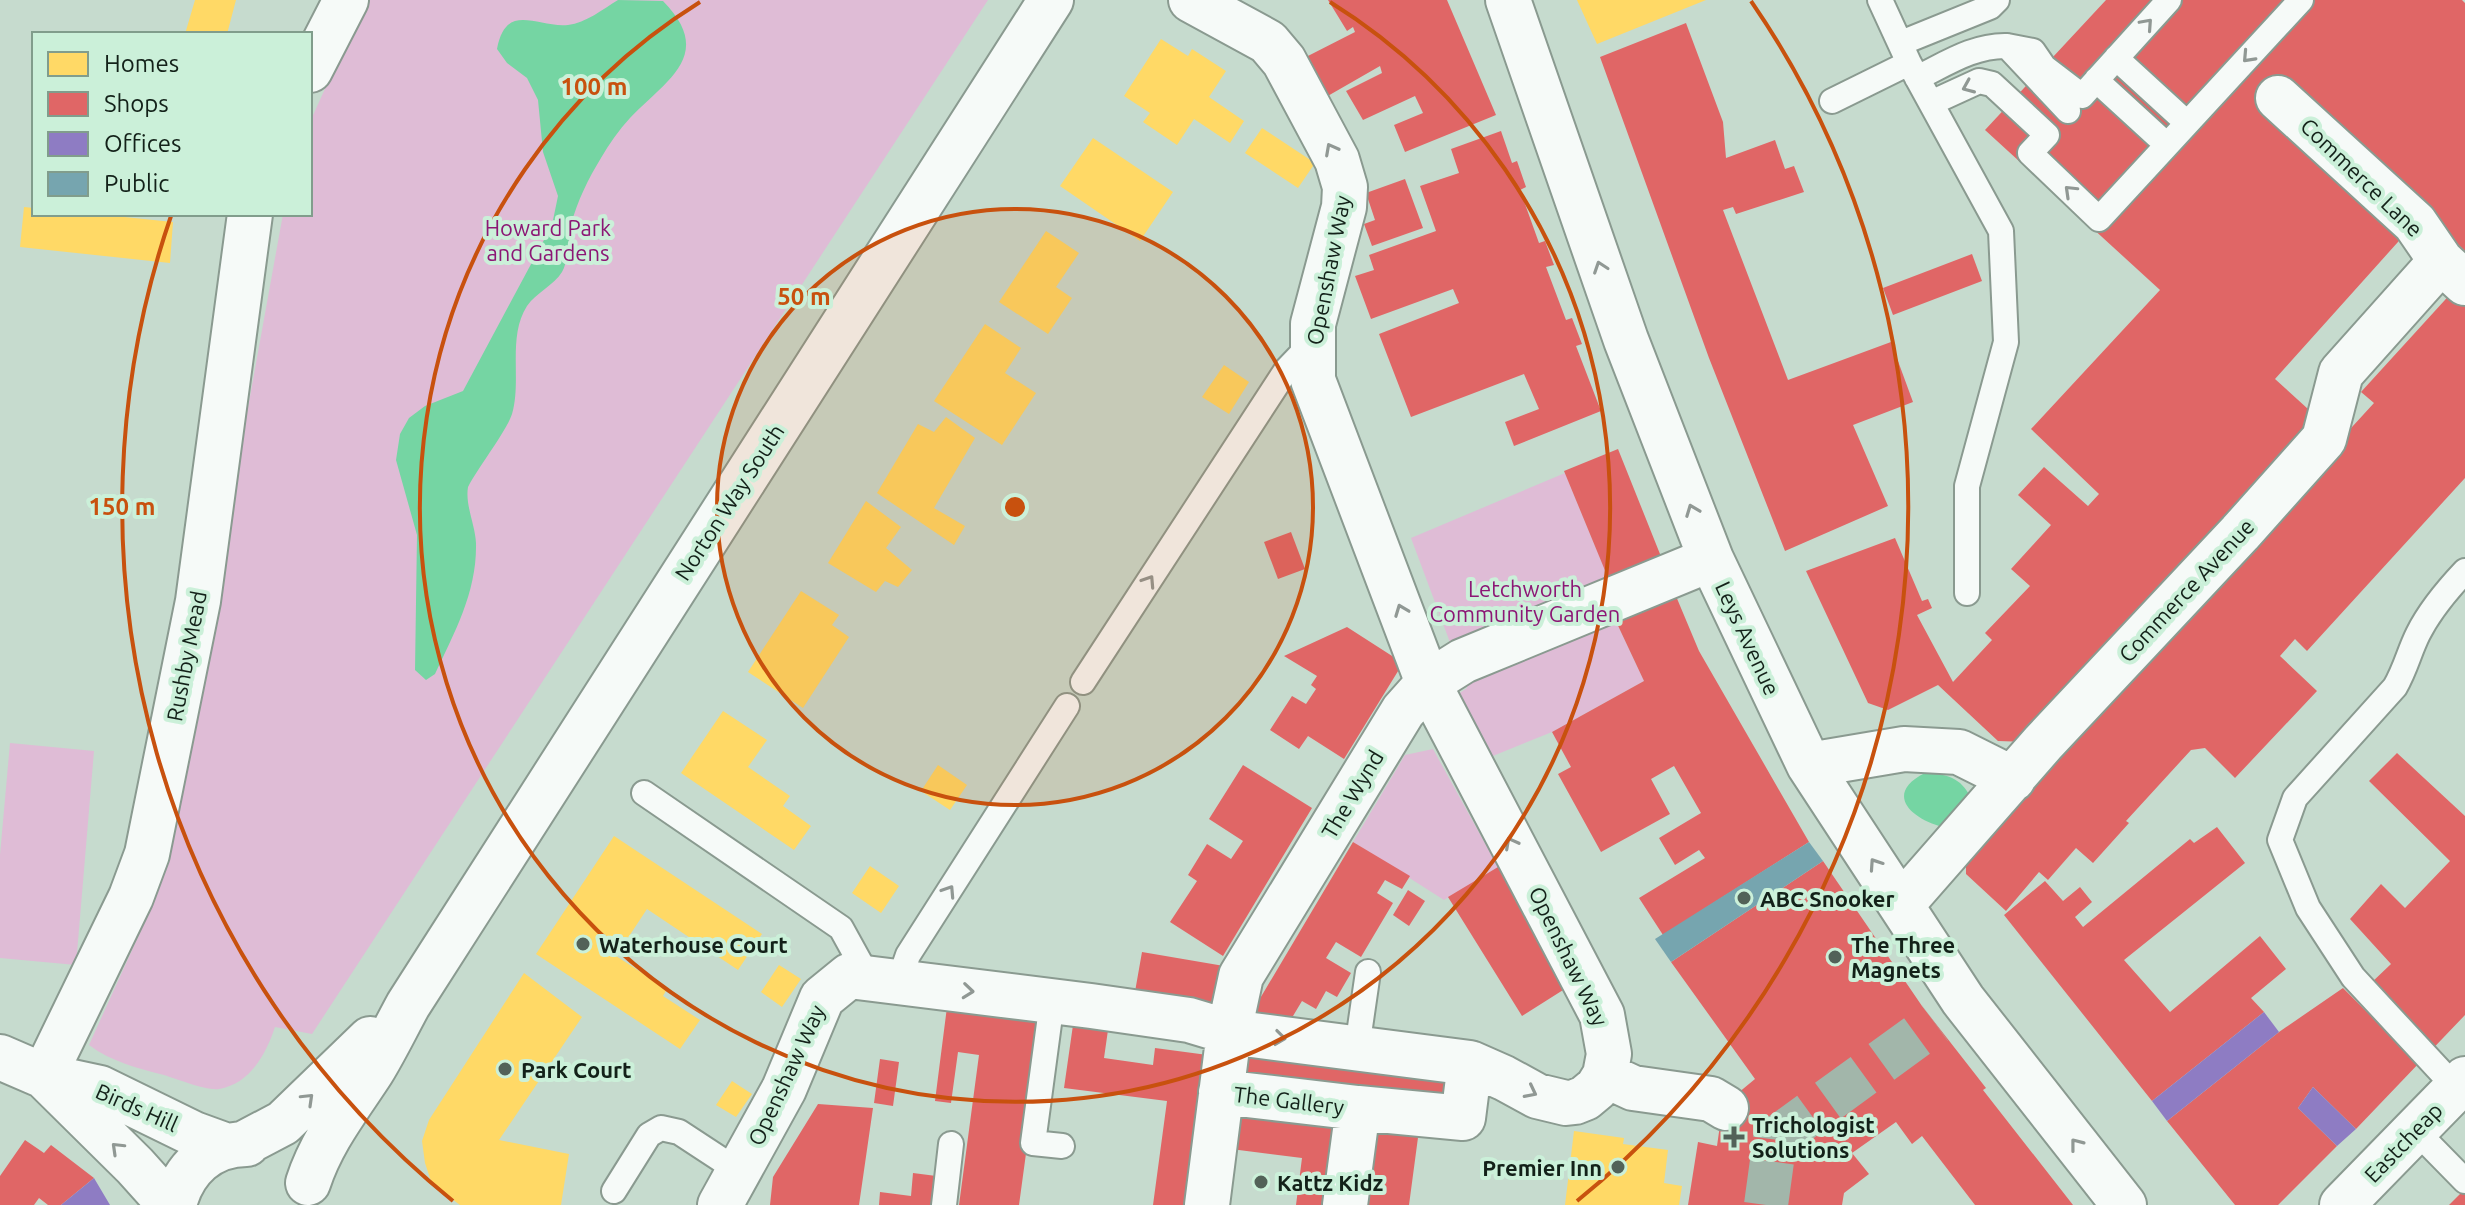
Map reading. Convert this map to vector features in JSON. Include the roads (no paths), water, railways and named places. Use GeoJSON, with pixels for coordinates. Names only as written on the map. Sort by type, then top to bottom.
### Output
{"type":"FeatureCollection","features":[{"type":"Feature","properties":{"kind":"street"},"geometry":{"type":"LineString","coordinates":[[312,66],[346,0]]}},
{"type":"Feature","properties":{"kind":"street","name":"Norton Way South"},"geometry":{"type":"LineString","coordinates":[[311,1194],[318,1155],[331,1130],[373,1069],[408,1005],[1051,0]]}},
{"type":"Feature","properties":{"kind":"street","name":"Openshaw Way"},"geometry":{"type":"LineString","coordinates":[[730,1188],[784,1089],[822,998],[849,976],[1189,1020],[1229,1032],[1470,1063],[1537,1096],[1566,1103],[1585,1098],[1597,1088],[1605,1075],[1609,1054],[1602,1015],[1428,683],[1313,380],[1313,324],[1344,207],[1345,187],[1337,160],[1284,61],[1268,42],[1191,0]]}},
{"type":"Feature","properties":{"kind":"street","name":"Leys Avenue"},"geometry":{"type":"LineString","coordinates":[[1508,0],[1626,340],[1711,559],[1809,765],[1902,904],[1949,1011],[2124,1205]]}},
{"type":"Feature","properties":{"kind":"street","name":"Commerce Lane"},"geometry":{"type":"LineString","coordinates":[[2278,98],[2415,223],[2453,272]]}},
{"type":"Feature","properties":{"kind":"street","name":"Rushby Mead"},"geometry":{"type":"LineString","coordinates":[[44,1076],[131,897],[147,854],[198,601],[250,216]]}},
{"type":"Feature","properties":{"kind":"street","name":"Commerce Avenue"},"geometry":{"type":"LineString","coordinates":[[1902,904],[2324,439],[2341,373],[2453,272]]}},
{"type":"Feature","properties":{"kind":"street","name":"The Wynd"},"geometry":{"type":"LineString","coordinates":[[1207,1205],[1229,1032],[1241,976],[1403,711],[1428,683],[1463,661],[1711,559]]}},
{"type":"Feature","properties":{"kind":"street"},"geometry":{"type":"LineString","coordinates":[[1809,765],[1904,749],[1959,752],[2013,779]]}},
{"type":"Feature","properties":{"kind":"street","name":"Norton Way South"},"geometry":{"type":"LineString","coordinates":[[172,1205],[178,1187],[190,1168],[207,1154],[283,1123],[408,1005]]}},
{"type":"Feature","properties":{"kind":"street","name":"Birds Hill"},"geometry":{"type":"LineString","coordinates":[[0,1057],[44,1076],[100,1088],[194,1134],[271,1149],[293,1163],[311,1194]]}},
{"type":"Feature","properties":{"kind":"street","name":"The Gallery"},"geometry":{"type":"LineString","coordinates":[[1221,1092],[1463,1118],[1470,1063]]}},
{"type":"Feature","properties":{"kind":"street"},"geometry":{"type":"LineString","coordinates":[[1605,1075],[1633,1088],[1711,1099],[1726,1108]]}},
{"type":"Feature","properties":{"kind":"street","name":"Birds Hill"},"geometry":{"type":"LineString","coordinates":[[44,1076],[172,1205]]}},
{"type":"Feature","properties":{"kind":"street","name":"Eastcheap"},"geometry":{"type":"LineString","coordinates":[[2342,1205],[2461,1083]]}},
{"type":"Feature","properties":{"kind":"street","name":"The Gallery"},"geometry":{"type":"LineString","coordinates":[[1345,1205],[1358,1108]]}},
{"type":"Feature","properties":{"kind":"lane"},"geometry":{"type":"LineString","coordinates":[[1880,0],[1966,171],[2001,231],[2006,342],[1967,486],[1967,593]]}},
{"type":"Feature","properties":{"kind":"lane"},"geometry":{"type":"LineString","coordinates":[[1832,101],[1909,62],[1997,0]]}},
{"type":"Feature","properties":{"kind":"lane"},"geometry":{"type":"LineString","coordinates":[[2169,0],[2030,153],[2099,219],[2301,0]]}},
{"type":"Feature","properties":{"kind":"lane"},"geometry":{"type":"LineString","coordinates":[[1909,62],[1989,45],[2007,46],[2082,96],[2167,145]]}},
{"type":"Feature","properties":{"kind":"lane"},"geometry":{"type":"LineString","coordinates":[[2116,58],[2187,123]]}},
{"type":"Feature","properties":{"kind":"lane"},"geometry":{"type":"LineString","coordinates":[[1931,103],[1979,81],[1992,84],[2047,135]]}},
{"type":"Feature","properties":{"kind":"lane"},"geometry":{"type":"LineString","coordinates":[[1083,682],[1287,369],[1311,344]]}},
{"type":"Feature","properties":{"kind":"lane"},"geometry":{"type":"LineString","coordinates":[[2461,1083],[2353,977],[2308,908],[2280,840],[2295,798],[2395,687],[2407,667],[2418,634],[2438,600],[2465,571]]}},
{"type":"Feature","properties":{"kind":"lane"},"geometry":{"type":"LineString","coordinates":[[644,793],[841,928],[883,980],[908,955],[1067,706]]}},
{"type":"Feature","properties":{"kind":"lane"},"geometry":{"type":"LineString","coordinates":[[1357,1048],[1368,972]]}},
{"type":"Feature","properties":{"kind":"lane"},"geometry":{"type":"LineString","coordinates":[[1052,1001],[1033,1143],[1062,1146]]}},
{"type":"Feature","properties":{"kind":"lane"},"geometry":{"type":"LineString","coordinates":[[614,1191],[649,1135],[661,1128],[679,1132],[730,1188]]}},
{"type":"Feature","properties":{"kind":"lane"},"geometry":{"type":"LineString","coordinates":[[2415,1130],[2465,1181]]}},
{"type":"Feature","properties":{"kind":"lane"},"geometry":{"type":"LineString","coordinates":[[944,1205],[951,1144]]}},
{"type":"Feature","properties":{"kind":"tunnel"},"geometry":{"type":"LineString","coordinates":[[1766,1205],[1775,1139],[1935,1023]]}},
{"type":"Feature","properties":{"kind":"place","name":"ABC Snooker"},"geometry":{"type":"Point","coordinates":[1744,898]}},
{"type":"Feature","properties":{"kind":"place","name":"Waterhouse Court"},"geometry":{"type":"Point","coordinates":[583,944]}},
{"type":"Feature","properties":{"kind":"place","name":"The Three Magnets"},"geometry":{"type":"Point","coordinates":[1835,957]}},
{"type":"Feature","properties":{"kind":"place","name":"Park Court"},"geometry":{"type":"Point","coordinates":[505,1069]}},
{"type":"Feature","properties":{"kind":"place","name":"Trichologist Solutions"},"geometry":{"type":"Point","coordinates":[1734,1137]}},
{"type":"Feature","properties":{"kind":"place","name":"Premier Inn"},"geometry":{"type":"Point","coordinates":[1618,1167]}},
{"type":"Feature","properties":{"kind":"place","name":"Kattz Kidz"},"geometry":{"type":"Point","coordinates":[1261,1182]}},
{"type":"Feature","properties":{"kind":"park label","name":"Howard Park and Gardens"},"geometry":{"type":"Point","coordinates":[548,240]}},
{"type":"Feature","properties":{"kind":"park label","name":"Letchworth Community Garden"},"geometry":{"type":"Point","coordinates":[1525,600]}}]}
